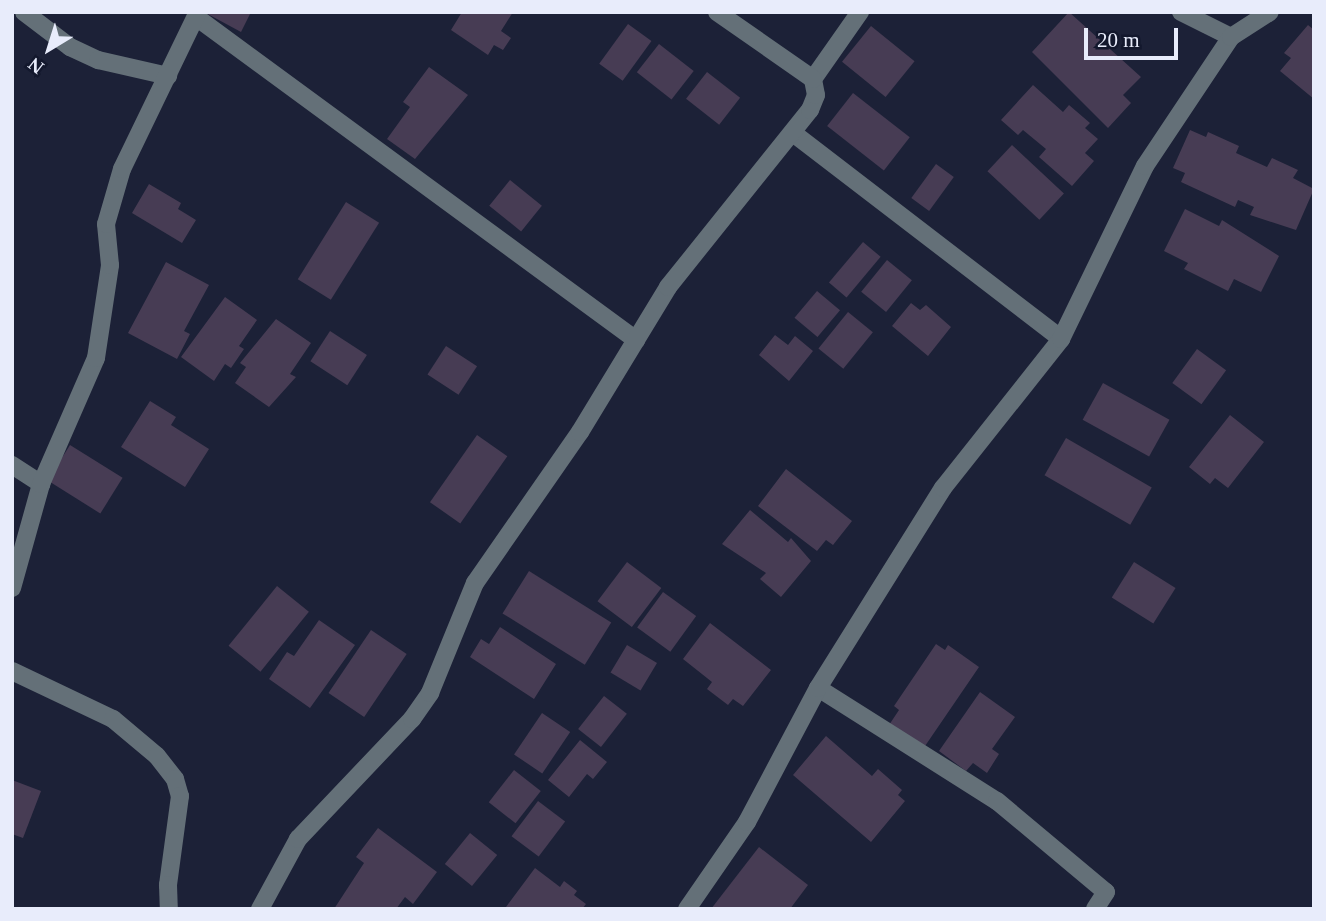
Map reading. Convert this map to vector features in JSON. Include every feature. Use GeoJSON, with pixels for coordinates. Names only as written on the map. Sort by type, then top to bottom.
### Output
{"type":"FeatureCollection","features":[{"type":"Feature","properties":{"kind":"street"},"geometry":{"type":"LineString","coordinates":[[24,12],[70,47],[98,60],[168,76]]}},
{"type":"Feature","properties":{"kind":"street"},"geometry":{"type":"LineString","coordinates":[[260,909],[298,839],[418,711],[475,583],[580,432],[668,287],[810,110],[816,94],[813,79],[718,12]]}},
{"type":"Feature","properties":{"kind":"street"},"geometry":{"type":"LineString","coordinates":[[813,79],[860,12]]}},
{"type":"Feature","properties":{"kind":"street"},"geometry":{"type":"LineString","coordinates":[[1181,12],[1231,37]]}},
{"type":"Feature","properties":{"kind":"street"},"geometry":{"type":"LineString","coordinates":[[687,909],[747,822],[818,688],[943,488],[1061,339],[1145,166],[1231,37],[1270,12]]}},
{"type":"Feature","properties":{"kind":"street"},"geometry":{"type":"LineString","coordinates":[[12,588],[41,484],[96,358],[110,265],[106,223],[122,169],[197,14],[636,340]]}},
{"type":"Feature","properties":{"kind":"street"},"geometry":{"type":"LineString","coordinates":[[793,133],[1061,339]]}},
{"type":"Feature","properties":{"kind":"street"},"geometry":{"type":"LineString","coordinates":[[12,465],[41,484]]}},
{"type":"Feature","properties":{"kind":"street"},"geometry":{"type":"LineString","coordinates":[[12,671],[113,719],[157,756],[175,779],[180,796],[168,885],[169,909]]}},
{"type":"Feature","properties":{"kind":"street"},"geometry":{"type":"LineString","coordinates":[[818,688],[997,800],[1106,892],[1095,909]]}},
{"type":"Feature","properties":{"kind":"building"},"geometry":{"type":"Polygon","coordinates":[[[204,12],[251,12],[241,32],[204,12]]]}},
{"type":"Feature","properties":{"kind":"building"},"geometry":{"type":"Polygon","coordinates":[[[462,12],[513,12],[501,31],[511,38],[503,50],[494,45],[488,55],[451,30],[462,12]]]}},
{"type":"Feature","properties":{"kind":"building"},"geometry":{"type":"Polygon","coordinates":[[[1069,12],[1141,77],[1123,95],[1131,103],[1108,128],[1032,52],[1069,12]]]}},
{"type":"Feature","properties":{"kind":"building"},"geometry":{"type":"Polygon","coordinates":[[[628,24],[651,41],[623,81],[599,64],[628,24]]]}},
{"type":"Feature","properties":{"kind":"building"},"geometry":{"type":"Polygon","coordinates":[[[1308,25],[1314,30],[1314,99],[1280,71],[1291,58],[1284,53],[1308,25]]]}},
{"type":"Feature","properties":{"kind":"building"},"geometry":{"type":"Polygon","coordinates":[[[871,26],[915,61],[886,97],[842,62],[871,26]]]}},
{"type":"Feature","properties":{"kind":"building"},"geometry":{"type":"Polygon","coordinates":[[[659,44],[694,71],[672,99],[637,72],[659,44]]]}},
{"type":"Feature","properties":{"kind":"building"},"geometry":{"type":"Polygon","coordinates":[[[429,67],[468,95],[415,159],[387,139],[410,107],[403,102],[429,67]]]}},
{"type":"Feature","properties":{"kind":"building"},"geometry":{"type":"Polygon","coordinates":[[[707,72],[740,98],[719,125],[686,99],[707,72]]]}},
{"type":"Feature","properties":{"kind":"building"},"geometry":{"type":"Polygon","coordinates":[[[1033,85],[1063,112],[1069,105],[1090,123],[1085,128],[1098,139],[1085,153],[1094,161],[1072,186],[1039,157],[1046,149],[1023,130],[1018,135],[1001,120],[1033,85]]]}},
{"type":"Feature","properties":{"kind":"building"},"geometry":{"type":"Polygon","coordinates":[[[853,93],[910,137],[884,170],[827,126],[853,93]]]}},
{"type":"Feature","properties":{"kind":"building"},"geometry":{"type":"Polygon","coordinates":[[[1190,130],[1206,137],[1208,132],[1239,146],[1236,153],[1267,167],[1272,158],[1298,170],[1293,178],[1314,189],[1296,230],[1250,215],[1254,207],[1238,200],[1235,207],[1181,182],[1185,173],[1173,168],[1190,130]]]}},
{"type":"Feature","properties":{"kind":"building"},"geometry":{"type":"Polygon","coordinates":[[[1012,145],[1064,193],[1039,220],[987,171],[1012,145]]]}},
{"type":"Feature","properties":{"kind":"building"},"geometry":{"type":"Polygon","coordinates":[[[936,164],[954,177],[929,211],[911,198],[936,164]]]}},
{"type":"Feature","properties":{"kind":"building"},"geometry":{"type":"Polygon","coordinates":[[[510,180],[542,206],[521,231],[489,206],[510,180]]]}},
{"type":"Feature","properties":{"kind":"building"},"geometry":{"type":"Polygon","coordinates":[[[149,184],[181,203],[178,209],[196,220],[182,243],[132,213],[149,184]]]}},
{"type":"Feature","properties":{"kind":"building"},"geometry":{"type":"Polygon","coordinates":[[[346,202],[379,223],[331,300],[298,279],[346,202]]]}},
{"type":"Feature","properties":{"kind":"building"},"geometry":{"type":"Polygon","coordinates":[[[1185,209],[1219,226],[1222,220],[1279,256],[1261,292],[1234,279],[1228,291],[1184,269],[1188,263],[1164,251],[1185,209]]]}},
{"type":"Feature","properties":{"kind":"building"},"geometry":{"type":"Polygon","coordinates":[[[863,242],[881,257],[847,297],[829,283],[863,242]]]}},
{"type":"Feature","properties":{"kind":"building"},"geometry":{"type":"Polygon","coordinates":[[[887,260],[912,280],[886,312],[861,292],[887,260]]]}},
{"type":"Feature","properties":{"kind":"building"},"geometry":{"type":"Polygon","coordinates":[[[166,262],[209,285],[184,331],[190,334],[177,359],[128,333],[166,262]]]}},
{"type":"Feature","properties":{"kind":"building"},"geometry":{"type":"Polygon","coordinates":[[[817,291],[840,310],[817,337],[795,318],[817,291]]]}},
{"type":"Feature","properties":{"kind":"building"},"geometry":{"type":"Polygon","coordinates":[[[225,297],[257,320],[239,346],[244,349],[231,368],[225,364],[214,381],[181,357],[225,297]]]}},
{"type":"Feature","properties":{"kind":"building"},"geometry":{"type":"Polygon","coordinates":[[[911,303],[920,310],[926,305],[951,327],[928,356],[892,326],[911,303]]]}},
{"type":"Feature","properties":{"kind":"building"},"geometry":{"type":"Polygon","coordinates":[[[848,312],[873,332],[843,369],[818,349],[848,312]]]}},
{"type":"Feature","properties":{"kind":"building"},"geometry":{"type":"Polygon","coordinates":[[[276,319],[311,343],[290,374],[296,377],[269,407],[235,383],[246,367],[240,363],[276,319]]]}},
{"type":"Feature","properties":{"kind":"building"},"geometry":{"type":"Polygon","coordinates":[[[330,331],[367,355],[347,385],[310,361],[330,331]]]}},
{"type":"Feature","properties":{"kind":"building"},"geometry":{"type":"Polygon","coordinates":[[[775,335],[788,345],[795,336],[813,351],[789,381],[759,355],[775,335]]]}},
{"type":"Feature","properties":{"kind":"building"},"geometry":{"type":"Polygon","coordinates":[[[446,346],[477,366],[459,395],[427,375],[446,346]]]}},
{"type":"Feature","properties":{"kind":"building"},"geometry":{"type":"Polygon","coordinates":[[[1197,349],[1226,370],[1201,404],[1172,383],[1197,349]]]}},
{"type":"Feature","properties":{"kind":"building"},"geometry":{"type":"Polygon","coordinates":[[[1103,383],[1169,420],[1149,457],[1083,420],[1103,383]]]}},
{"type":"Feature","properties":{"kind":"building"},"geometry":{"type":"Polygon","coordinates":[[[150,401],[176,417],[171,425],[209,449],[185,487],[121,447],[150,401]]]}},
{"type":"Feature","properties":{"kind":"building"},"geometry":{"type":"Polygon","coordinates":[[[1230,415],[1264,442],[1228,488],[1215,478],[1210,484],[1189,467],[1230,415]]]}},
{"type":"Feature","properties":{"kind":"building"},"geometry":{"type":"Polygon","coordinates":[[[477,435],[507,456],[460,523],[430,502],[477,435]]]}},
{"type":"Feature","properties":{"kind":"building"},"geometry":{"type":"Polygon","coordinates":[[[1066,438],[1152,488],[1130,525],[1044,475],[1066,438]]]}},
{"type":"Feature","properties":{"kind":"building"},"geometry":{"type":"Polygon","coordinates":[[[70,445],[123,478],[100,513],[48,481],[70,445]]]}},
{"type":"Feature","properties":{"kind":"building"},"geometry":{"type":"Polygon","coordinates":[[[786,469],[852,521],[833,545],[826,540],[817,551],[758,506],[786,469]]]}},
{"type":"Feature","properties":{"kind":"building"},"geometry":{"type":"Polygon","coordinates":[[[750,510],[788,542],[791,538],[811,561],[781,597],[760,579],[766,573],[722,544],[750,510]]]}},
{"type":"Feature","properties":{"kind":"building"},"geometry":{"type":"Polygon","coordinates":[[[627,562],[661,588],[632,627],[598,601],[627,562]]]}},
{"type":"Feature","properties":{"kind":"building"},"geometry":{"type":"Polygon","coordinates":[[[1134,562],[1176,588],[1153,624],[1112,598],[1134,562]]]}},
{"type":"Feature","properties":{"kind":"building"},"geometry":{"type":"Polygon","coordinates":[[[529,571],[611,622],[585,665],[503,613],[529,571]]]}},
{"type":"Feature","properties":{"kind":"building"},"geometry":{"type":"Polygon","coordinates":[[[277,586],[309,612],[260,672],[229,646],[277,586]]]}},
{"type":"Feature","properties":{"kind":"building"},"geometry":{"type":"Polygon","coordinates":[[[663,592],[696,616],[670,652],[637,628],[663,592]]]}},
{"type":"Feature","properties":{"kind":"building"},"geometry":{"type":"Polygon","coordinates":[[[319,620],[355,645],[310,708],[269,679],[287,652],[294,656],[319,620]]]}},
{"type":"Feature","properties":{"kind":"building"},"geometry":{"type":"Polygon","coordinates":[[[710,623],[771,670],[743,706],[733,699],[728,705],[707,689],[712,682],[683,659],[710,623]]]}},
{"type":"Feature","properties":{"kind":"building"},"geometry":{"type":"Polygon","coordinates":[[[500,627],[556,664],[534,699],[470,657],[481,639],[489,644],[500,627]]]}},
{"type":"Feature","properties":{"kind":"building"},"geometry":{"type":"Polygon","coordinates":[[[371,630],[407,654],[364,717],[329,693],[371,630]]]}},
{"type":"Feature","properties":{"kind":"building"},"geometry":{"type":"Polygon","coordinates":[[[936,644],[945,650],[948,645],[979,667],[923,749],[889,725],[899,710],[894,706],[936,644]]]}},
{"type":"Feature","properties":{"kind":"building"},"geometry":{"type":"Polygon","coordinates":[[[627,645],[657,663],[641,690],[611,672],[627,645]]]}},
{"type":"Feature","properties":{"kind":"building"},"geometry":{"type":"Polygon","coordinates":[[[980,692],[1015,717],[992,749],[999,754],[987,773],[973,763],[966,771],[939,751],[980,692]]]}},
{"type":"Feature","properties":{"kind":"building"},"geometry":{"type":"Polygon","coordinates":[[[604,696],[627,714],[601,747],[578,729],[604,696]]]}},
{"type":"Feature","properties":{"kind":"building"},"geometry":{"type":"Polygon","coordinates":[[[542,713],[570,732],[542,773],[514,754],[542,713]]]}},
{"type":"Feature","properties":{"kind":"building"},"geometry":{"type":"Polygon","coordinates":[[[826,736],[872,776],[878,769],[902,790],[898,795],[905,801],[871,842],[793,775],[826,736]]]}},
{"type":"Feature","properties":{"kind":"building"},"geometry":{"type":"Polygon","coordinates":[[[580,740],[607,762],[593,779],[587,774],[569,797],[548,780],[580,740]]]}},
{"type":"Feature","properties":{"kind":"building"},"geometry":{"type":"Polygon","coordinates":[[[514,770],[541,791],[516,823],[489,802],[514,770]]]}},
{"type":"Feature","properties":{"kind":"building"},"geometry":{"type":"Polygon","coordinates":[[[12,780],[41,791],[23,838],[12,834],[12,780]]]}},
{"type":"Feature","properties":{"kind":"building"},"geometry":{"type":"Polygon","coordinates":[[[538,801],[565,821],[539,857],[512,836],[538,801]]]}},
{"type":"Feature","properties":{"kind":"building"},"geometry":{"type":"Polygon","coordinates":[[[378,828],[437,872],[413,904],[405,897],[396,909],[334,909],[364,863],[356,857],[378,828]]]}},
{"type":"Feature","properties":{"kind":"building"},"geometry":{"type":"Polygon","coordinates":[[[470,833],[497,855],[472,886],[445,864],[470,833]]]}},
{"type":"Feature","properties":{"kind":"building"},"geometry":{"type":"Polygon","coordinates":[[[759,847],[808,885],[790,909],[711,909],[759,847]]]}},
{"type":"Feature","properties":{"kind":"building"},"geometry":{"type":"Polygon","coordinates":[[[535,868],[560,887],[564,881],[577,891],[574,895],[586,904],[582,909],[506,907],[535,868]]]}}]}
